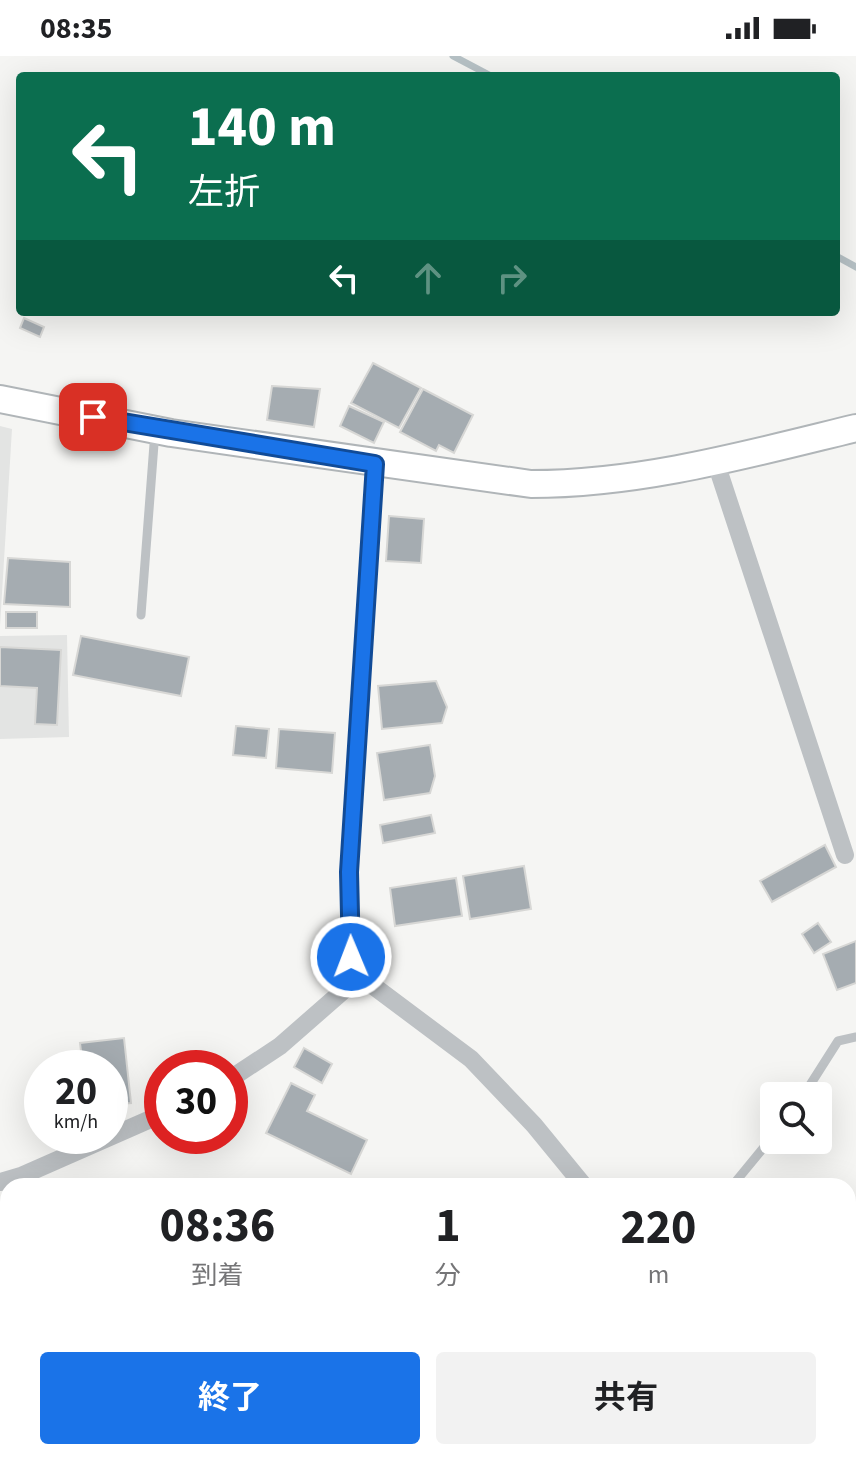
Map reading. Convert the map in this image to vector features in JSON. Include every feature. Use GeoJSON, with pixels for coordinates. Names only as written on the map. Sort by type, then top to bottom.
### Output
{"type":"FeatureCollection","features":[{"type":"Feature","properties":{"kind":"street"},"geometry":{"type":"LineString","coordinates":[[0,399],[155,430],[531,484],[579,484],[637,477],[856,428]]}},
{"type":"Feature","properties":{"kind":"street"},"geometry":{"type":"LineString","coordinates":[[715,460],[845,855]]}},
{"type":"Feature","properties":{"kind":"street"},"geometry":{"type":"LineString","coordinates":[[375,464],[349,872],[351,957],[360,976],[471,1059],[534,1125],[577,1178]]}},
{"type":"Feature","properties":{"kind":"street"},"geometry":{"type":"LineString","coordinates":[[248,1067],[280,1046],[360,976]]}},
{"type":"Feature","properties":{"kind":"street"},"geometry":{"type":"LineString","coordinates":[[14,1178],[144,1122]]}},
{"type":"Feature","properties":{"kind":"lane"},"geometry":{"type":"LineString","coordinates":[[141,615],[155,430]]}},
{"type":"Feature","properties":{"kind":"lane"},"geometry":{"type":"LineString","coordinates":[[812,1082],[838,1041],[856,1037]]}},
{"type":"Feature","properties":{"kind":"lane"},"geometry":{"type":"LineString","coordinates":[[739,1178],[760,1152]]}},
{"type":"Feature","properties":{"kind":"shaded area"},"geometry":{"type":"Polygon","coordinates":[[[0,426],[12,429],[0,626],[0,426]]]}},
{"type":"Feature","properties":{"kind":"shaded area"},"geometry":{"type":"Polygon","coordinates":[[[67,635],[69,737],[0,739],[0,636],[67,635]]]}},
{"type":"Feature","properties":{"kind":"building"},"geometry":{"type":"Polygon","coordinates":[[[24,318],[44,327],[40,337],[20,328],[24,318]]]}},
{"type":"Feature","properties":{"kind":"building"},"geometry":{"type":"Polygon","coordinates":[[[373,363],[421,388],[399,428],[351,403],[373,363]]]}},
{"type":"Feature","properties":{"kind":"building"},"geometry":{"type":"Polygon","coordinates":[[[272,386],[320,389],[314,427],[267,420],[272,386]]]}},
{"type":"Feature","properties":{"kind":"building"},"geometry":{"type":"Polygon","coordinates":[[[423,389],[473,415],[454,453],[439,445],[436,451],[400,432],[423,389]]]}},
{"type":"Feature","properties":{"kind":"building"},"geometry":{"type":"Polygon","coordinates":[[[349,406],[384,422],[374,443],[340,426],[349,406]]]}},
{"type":"Feature","properties":{"kind":"building"},"geometry":{"type":"Polygon","coordinates":[[[389,516],[424,519],[421,563],[386,561],[389,516]]]}},
{"type":"Feature","properties":{"kind":"building"},"geometry":{"type":"Polygon","coordinates":[[[8,558],[70,562],[70,607],[4,604],[8,558]]]}},
{"type":"Feature","properties":{"kind":"building"},"geometry":{"type":"Polygon","coordinates":[[[6,612],[37,612],[37,628],[6,628],[6,612]]]}},
{"type":"Feature","properties":{"kind":"building"},"geometry":{"type":"Polygon","coordinates":[[[81,636],[189,657],[181,696],[73,675],[81,636]]]}},
{"type":"Feature","properties":{"kind":"building"},"geometry":{"type":"Polygon","coordinates":[[[0,647],[61,650],[57,725],[35,724],[37,688],[0,686],[0,647]]]}},
{"type":"Feature","properties":{"kind":"building"},"geometry":{"type":"Polygon","coordinates":[[[436,681],[447,707],[442,723],[382,729],[378,686],[436,681]]]}},
{"type":"Feature","properties":{"kind":"building"},"geometry":{"type":"Polygon","coordinates":[[[236,726],[269,729],[266,758],[233,755],[236,726]]]}},
{"type":"Feature","properties":{"kind":"building"},"geometry":{"type":"Polygon","coordinates":[[[279,729],[335,733],[332,773],[276,768],[279,729]]]}},
{"type":"Feature","properties":{"kind":"building"},"geometry":{"type":"Polygon","coordinates":[[[430,745],[435,776],[430,793],[384,800],[377,753],[430,745]]]}},
{"type":"Feature","properties":{"kind":"building"},"geometry":{"type":"Polygon","coordinates":[[[431,815],[435,833],[383,843],[380,825],[431,815]]]}},
{"type":"Feature","properties":{"kind":"building"},"geometry":{"type":"Polygon","coordinates":[[[825,845],[836,867],[772,902],[760,881],[825,845]]]}},
{"type":"Feature","properties":{"kind":"building"},"geometry":{"type":"Polygon","coordinates":[[[524,866],[531,909],[470,919],[463,876],[524,866]]]}},
{"type":"Feature","properties":{"kind":"building"},"geometry":{"type":"Polygon","coordinates":[[[456,878],[462,916],[395,926],[390,888],[456,878]]]}},
{"type":"Feature","properties":{"kind":"building"},"geometry":{"type":"Polygon","coordinates":[[[818,923],[831,942],[814,953],[802,934],[818,923]]]}},
{"type":"Feature","properties":{"kind":"building"},"geometry":{"type":"Polygon","coordinates":[[[856,941],[856,983],[837,990],[823,954],[856,941]]]}},
{"type":"Feature","properties":{"kind":"building"},"geometry":{"type":"Polygon","coordinates":[[[124,1038],[125,1050],[81,1050],[80,1043],[124,1038]]]}},
{"type":"Feature","properties":{"kind":"building"},"geometry":{"type":"Polygon","coordinates":[[[304,1048],[332,1064],[322,1083],[294,1067],[304,1048]]]}},
{"type":"Feature","properties":{"kind":"building"},"geometry":{"type":"Polygon","coordinates":[[[128,1075],[131,1103],[128,1103],[128,1075]]]}},
{"type":"Feature","properties":{"kind":"building"},"geometry":{"type":"Polygon","coordinates":[[[291,1083],[315,1095],[307,1111],[367,1140],[351,1174],[266,1133],[291,1083]]]}},
{"type":"Feature","properties":{"kind":"waterway"},"geometry":{"type":"LineString","coordinates":[[453,56],[483,72]]}},
{"type":"Feature","properties":{"kind":"waterway"},"geometry":{"type":"LineString","coordinates":[[840,258],[856,267]]}},
{"type":"Feature","properties":{"kind":"route"},"geometry":{"type":"LineString","coordinates":[[93,417],[171,433],[375,464],[349,872],[351,957]]}}]}
